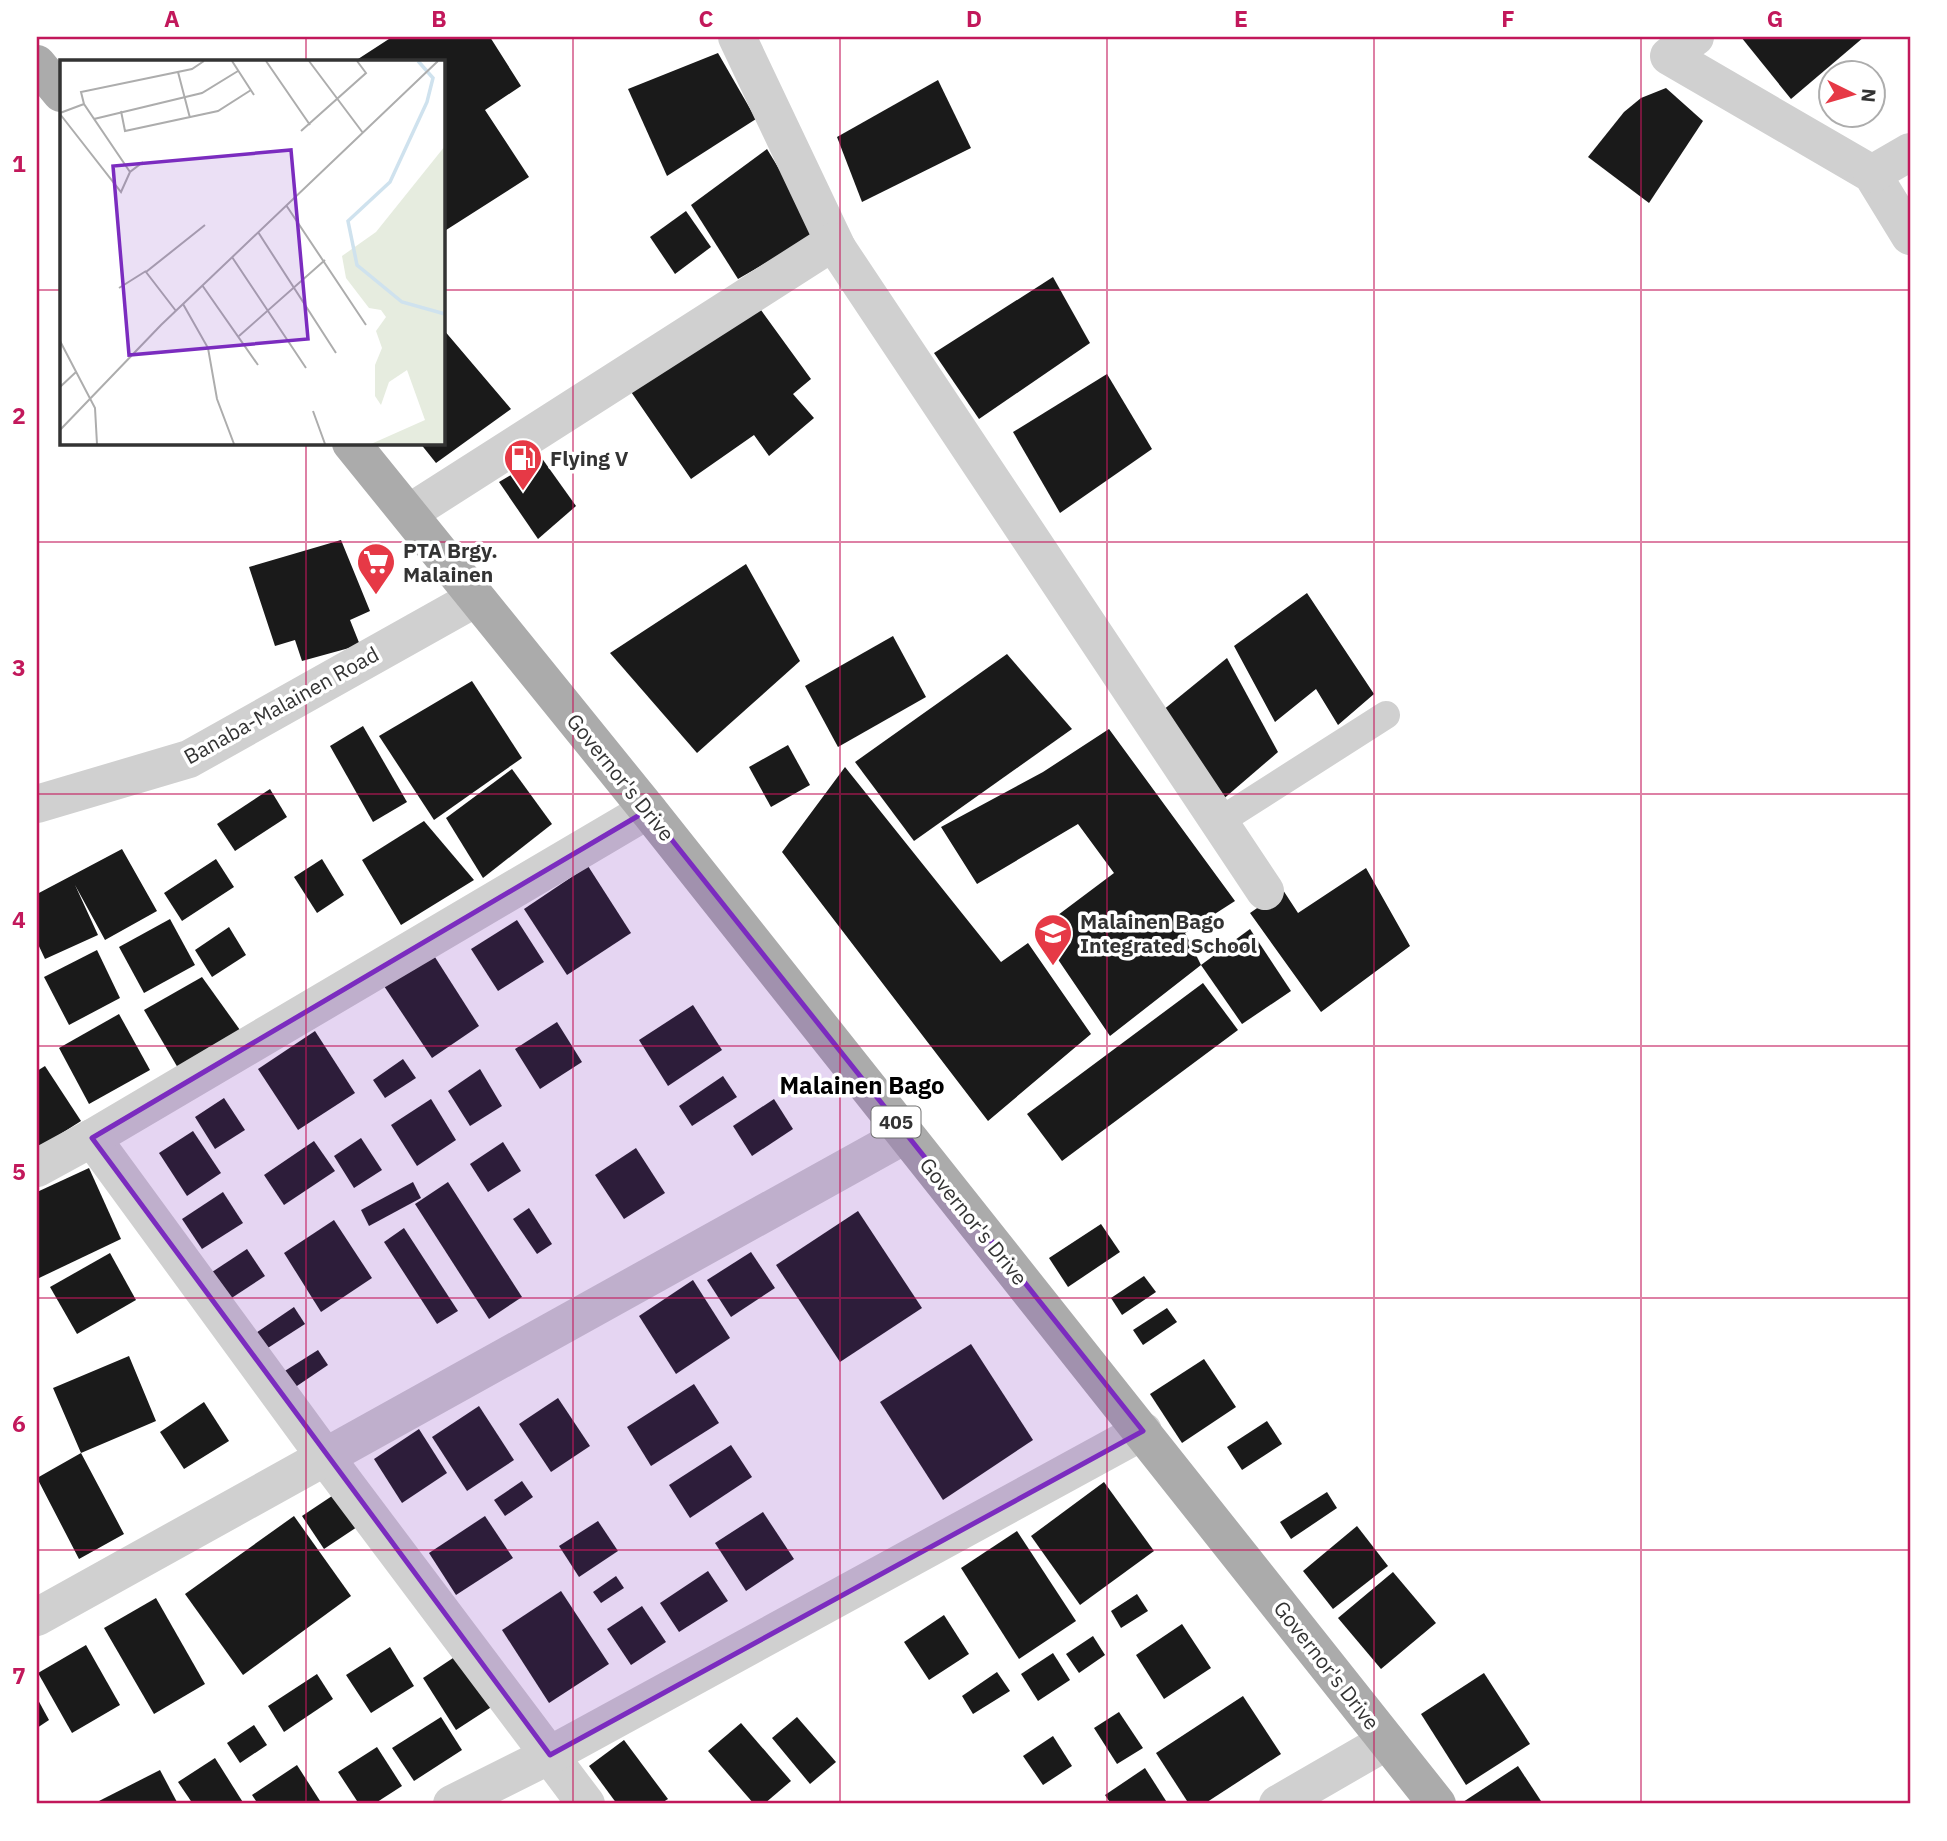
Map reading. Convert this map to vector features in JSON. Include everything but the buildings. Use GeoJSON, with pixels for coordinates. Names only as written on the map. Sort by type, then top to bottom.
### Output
{"type":"FeatureCollection","features":[{"type":"Feature","properties":{"kind":"main road"},"geometry":{"type":"LineString","coordinates":[[37,64],[60,92]]}},
{"type":"Feature","properties":{"kind":"main road","name":"Governor's Drive"},"geometry":{"type":"LineString","coordinates":[[352,444],[648,810],[1437,1804]]}},
{"type":"Feature","properties":{"kind":"street"},"geometry":{"type":"LineString","coordinates":[[737,37],[838,250]]}},
{"type":"Feature","properties":{"kind":"street"},"geometry":{"type":"LineString","coordinates":[[1695,37],[1669,56],[1872,174],[1910,236]]}},
{"type":"Feature","properties":{"kind":"street"},"geometry":{"type":"LineString","coordinates":[[1872,174],[1910,152]]}},
{"type":"Feature","properties":{"kind":"street"},"geometry":{"type":"LineString","coordinates":[[409,513],[833,242],[1265,891]]}},
{"type":"Feature","properties":{"kind":"street","name":"Banaba-Malainen Road"},"geometry":{"type":"LineString","coordinates":[[37,804],[189,759],[476,598]]}},
{"type":"Feature","properties":{"kind":"street"},"geometry":{"type":"LineString","coordinates":[[37,1168],[648,810]]}},
{"type":"Feature","properties":{"kind":"street"},"geometry":{"type":"LineString","coordinates":[[37,1617],[905,1135]]}},
{"type":"Feature","properties":{"kind":"street"},"geometry":{"type":"LineString","coordinates":[[92,1138],[326,1458],[586,1804]]}},
{"type":"Feature","properties":{"kind":"street"},"geometry":{"type":"LineString","coordinates":[[452,1804],[550,1755],[1143,1432]]}},
{"type":"Feature","properties":{"kind":"street"},"geometry":{"type":"LineString","coordinates":[[1278,1804],[1387,1741]]}},
{"type":"Feature","properties":{"kind":"lane"},"geometry":{"type":"LineString","coordinates":[[1220,821],[1386,715]]}},
{"type":"Feature","properties":{"kind":"highlighted area"},"geometry":{"type":"Polygon","coordinates":[[[648,810],[1143,1431],[550,1755],[92,1138],[648,810]]]}},
{"type":"Feature","properties":{"kind":"place","name":"Flying V"},"geometry":{"type":"Point","coordinates":[523,492]}},
{"type":"Feature","properties":{"kind":"place","name":"PTA Brgy. Malainen"},"geometry":{"type":"Point","coordinates":[376,596]}},
{"type":"Feature","properties":{"kind":"place","name":"Malainen Bago Integrated School"},"geometry":{"type":"Point","coordinates":[1053,967]}},
{"type":"Feature","properties":{"kind":"district","name":"Malainen Bago"},"geometry":{"type":"Point","coordinates":[862,1085]}}]}
